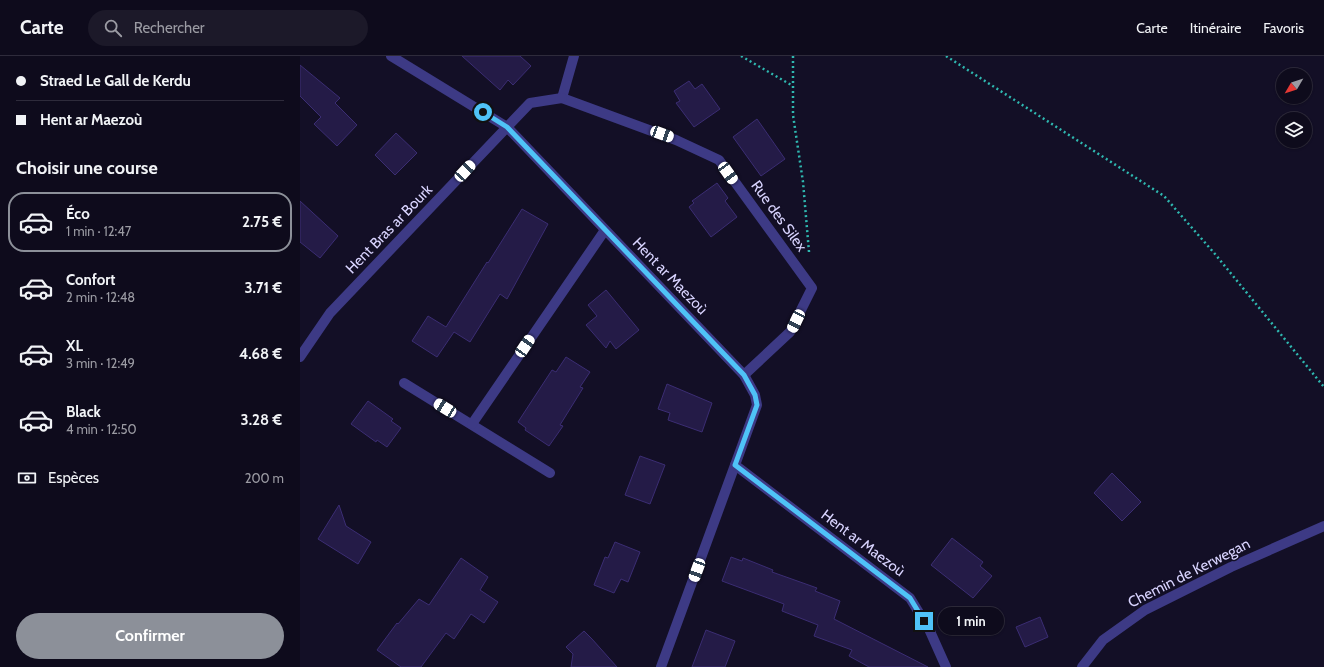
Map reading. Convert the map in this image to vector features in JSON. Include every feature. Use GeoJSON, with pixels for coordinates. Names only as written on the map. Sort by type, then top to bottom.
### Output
{"type":"FeatureCollection","features":[{"type":"Feature","properties":{"kind":"street","name":"Hent ar Maezoù"},"geometry":{"type":"LineString","coordinates":[[392,56],[507,127],[744,375],[755,395],[757,405],[661,667]]}},
{"type":"Feature","properties":{"kind":"street"},"geometry":{"type":"LineString","coordinates":[[562,98],[574,56]]}},
{"type":"Feature","properties":{"kind":"street","name":"Hent Bras ar Bourk"},"geometry":{"type":"LineString","coordinates":[[300,357],[330,313],[530,103],[562,98]]}},
{"type":"Feature","properties":{"kind":"street","name":"Rue des Silex"},"geometry":{"type":"LineString","coordinates":[[562,98],[676,140],[719,160],[812,288],[790,332],[744,375]]}},
{"type":"Feature","properties":{"kind":"street"},"geometry":{"type":"LineString","coordinates":[[472,424],[605,230]]}},
{"type":"Feature","properties":{"kind":"street"},"geometry":{"type":"LineString","coordinates":[[404,382],[550,473]]}},
{"type":"Feature","properties":{"kind":"street","name":"Hent ar Maezoù"},"geometry":{"type":"LineString","coordinates":[[735,465],[910,598],[929,629],[946,667]]}},
{"type":"Feature","properties":{"kind":"street","name":"Chemin de Kerwegan"},"geometry":{"type":"LineString","coordinates":[[1082,667],[1104,640],[1145,610],[1231,567],[1324,526]]}},
{"type":"Feature","properties":{"kind":"path"},"geometry":{"type":"LineString","coordinates":[[741,56],[793,86]]}},
{"type":"Feature","properties":{"kind":"path"},"geometry":{"type":"LineString","coordinates":[[793,56],[792,115],[803,182],[809,258]]}},
{"type":"Feature","properties":{"kind":"path"},"geometry":{"type":"LineString","coordinates":[[946,56],[1164,196],[1215,254],[1324,387]]}},
{"type":"Feature","properties":{"kind":"building"},"geometry":{"type":"Polygon","coordinates":[[[462,56],[520,56],[531,66],[513,85],[508,80],[500,90],[462,56]]]}},
{"type":"Feature","properties":{"kind":"building"},"geometry":{"type":"Polygon","coordinates":[[[300,65],[340,98],[335,103],[357,125],[337,146],[314,124],[321,117],[300,96],[300,65]]]}},
{"type":"Feature","properties":{"kind":"building"},"geometry":{"type":"Polygon","coordinates":[[[689,81],[695,89],[702,84],[720,109],[694,127],[676,103],[680,101],[674,91],[689,81]]]}},
{"type":"Feature","properties":{"kind":"building"},"geometry":{"type":"Polygon","coordinates":[[[757,119],[785,159],[761,176],[733,137],[757,119]]]}},
{"type":"Feature","properties":{"kind":"building"},"geometry":{"type":"Polygon","coordinates":[[[396,133],[417,153],[395,175],[375,155],[396,133]]]}},
{"type":"Feature","properties":{"kind":"building"},"geometry":{"type":"Polygon","coordinates":[[[717,183],[728,198],[725,201],[737,217],[711,237],[689,207],[694,203],[692,201],[717,183]]]}},
{"type":"Feature","properties":{"kind":"building"},"geometry":{"type":"Polygon","coordinates":[[[300,201],[338,236],[320,258],[300,242],[300,201]]]}},
{"type":"Feature","properties":{"kind":"building"},"geometry":{"type":"Polygon","coordinates":[[[522,209],[548,224],[507,299],[500,294],[470,342],[454,332],[437,357],[412,341],[428,316],[446,327],[522,209]]]}},
{"type":"Feature","properties":{"kind":"building"},"geometry":{"type":"Polygon","coordinates":[[[606,290],[639,330],[616,349],[610,341],[606,348],[586,325],[597,316],[588,305],[606,290]]]}},
{"type":"Feature","properties":{"kind":"building"},"geometry":{"type":"Polygon","coordinates":[[[566,357],[590,372],[580,387],[583,388],[560,425],[563,426],[549,446],[525,430],[526,428],[518,422],[552,370],[556,372],[566,357]]]}},
{"type":"Feature","properties":{"kind":"building"},"geometry":{"type":"Polygon","coordinates":[[[667,384],[712,403],[702,432],[668,420],[670,413],[658,409],[667,384]]]}},
{"type":"Feature","properties":{"kind":"building"},"geometry":{"type":"Polygon","coordinates":[[[368,401],[393,419],[391,421],[401,428],[387,447],[377,440],[376,442],[351,424],[368,401]]]}},
{"type":"Feature","properties":{"kind":"building"},"geometry":{"type":"Polygon","coordinates":[[[640,456],[665,465],[650,504],[625,495],[640,456]]]}},
{"type":"Feature","properties":{"kind":"building"},"geometry":{"type":"Polygon","coordinates":[[[1112,473],[1141,502],[1122,521],[1094,493],[1112,473]]]}},
{"type":"Feature","properties":{"kind":"building"},"geometry":{"type":"Polygon","coordinates":[[[339,505],[346,526],[371,542],[358,564],[318,539],[339,505]]]}},
{"type":"Feature","properties":{"kind":"building"},"geometry":{"type":"Polygon","coordinates":[[[952,538],[983,562],[980,566],[992,576],[973,598],[931,565],[952,538]]]}},
{"type":"Feature","properties":{"kind":"building"},"geometry":{"type":"Polygon","coordinates":[[[615,542],[640,552],[628,582],[621,579],[614,593],[594,585],[605,557],[608,558],[615,542]]]}},
{"type":"Feature","properties":{"kind":"building"},"geometry":{"type":"Polygon","coordinates":[[[731,557],[742,561],[743,558],[773,570],[772,572],[817,588],[815,591],[840,601],[834,619],[928,667],[869,667],[849,656],[852,650],[814,636],[818,625],[782,611],[784,604],[722,581],[731,557]]]}},
{"type":"Feature","properties":{"kind":"building"},"geometry":{"type":"Polygon","coordinates":[[[461,558],[488,577],[480,590],[498,602],[484,623],[471,614],[454,639],[446,633],[421,667],[401,667],[377,650],[397,623],[398,624],[419,599],[429,605],[461,558]]]}},
{"type":"Feature","properties":{"kind":"building"},"geometry":{"type":"Polygon","coordinates":[[[1040,617],[1048,637],[1025,647],[1016,627],[1040,617]]]}},
{"type":"Feature","properties":{"kind":"building"},"geometry":{"type":"Polygon","coordinates":[[[706,630],[735,641],[725,667],[692,667],[706,630]]]}},
{"type":"Feature","properties":{"kind":"building"},"geometry":{"type":"Polygon","coordinates":[[[584,631],[617,667],[571,667],[573,654],[566,647],[584,631]]]}},
{"type":"Feature","properties":{"kind":"route"},"geometry":{"type":"LineString","coordinates":[[483,112],[507,127],[744,375],[755,395],[757,405],[735,465],[910,598],[924,621]]}}]}
